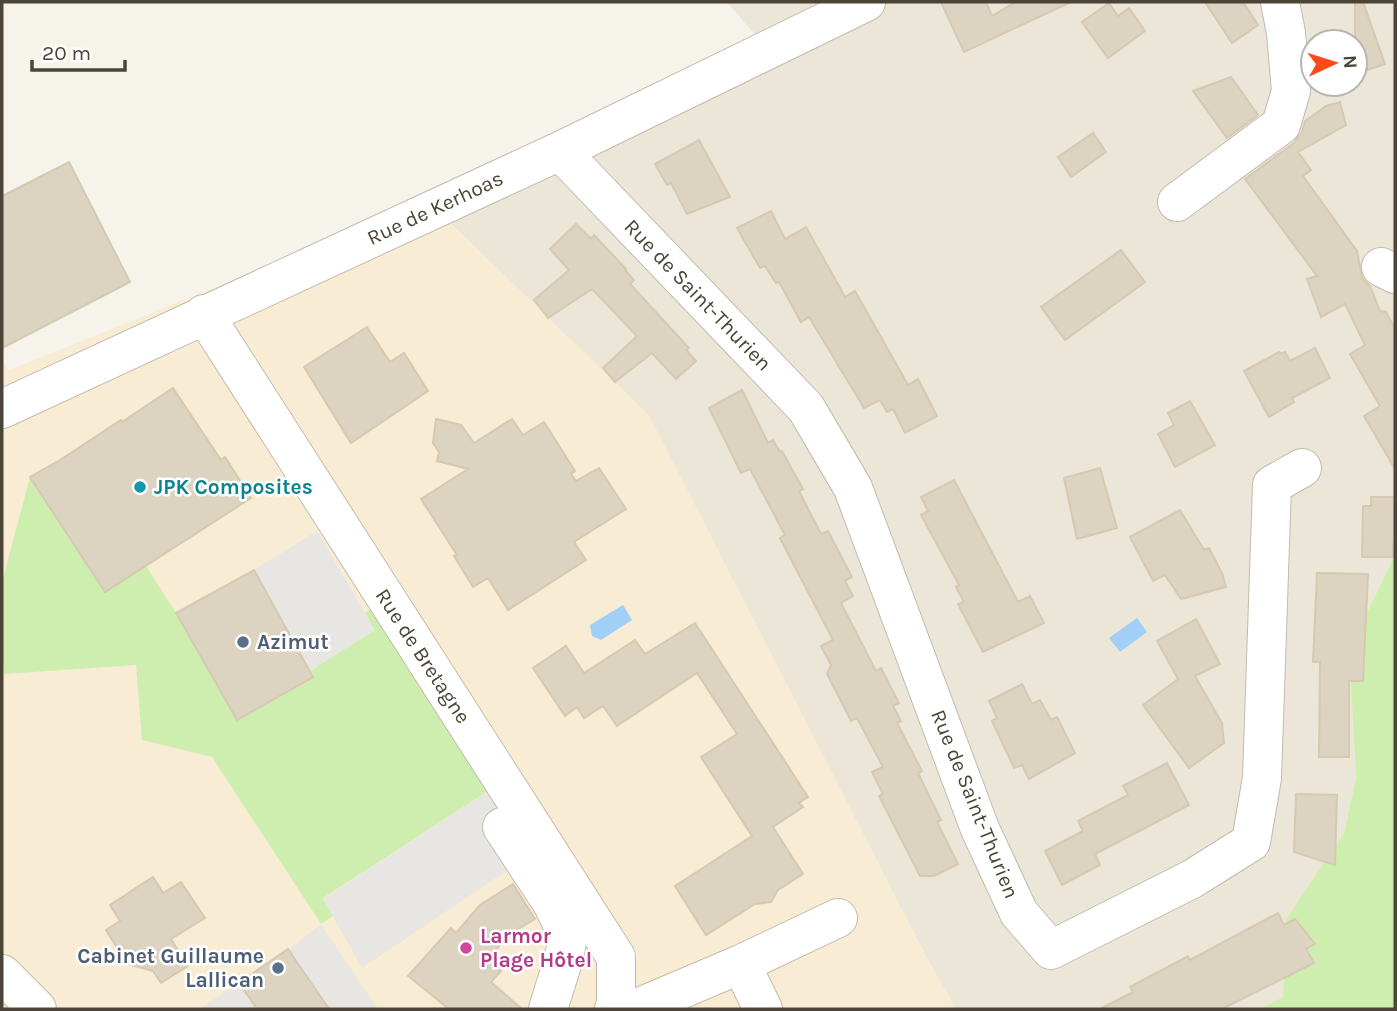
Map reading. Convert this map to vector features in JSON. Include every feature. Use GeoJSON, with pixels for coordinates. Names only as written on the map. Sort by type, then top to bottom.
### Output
{"type":"FeatureCollection","features":[{"type":"Feature","properties":{"kind":"street","name":"Rue de Kerhoas"},"geometry":{"type":"LineString","coordinates":[[2,409],[560,151],[866,2]]}},
{"type":"Feature","properties":{"kind":"street"},"geometry":{"type":"LineString","coordinates":[[1177,202],[1281,125],[1291,91],[1286,33],[1280,2]]}},
{"type":"Feature","properties":{"kind":"street","name":"Rue de Saint-Thurien"},"geometry":{"type":"LineString","coordinates":[[560,151],[806,408],[853,488],[986,841],[1019,913],[1051,950],[1182,884],[1251,842],[1262,778],[1272,485],[1302,468]]}},
{"type":"Feature","properties":{"kind":"street","name":"Rue de Bretagne"},"geometry":{"type":"LineString","coordinates":[[204,314],[616,957],[615,1007],[635,1009],[741,964],[838,918]]}},
{"type":"Feature","properties":{"kind":"street"},"geometry":{"type":"LineString","coordinates":[[502,827],[552,903],[568,936],[548,1009]]}},
{"type":"Feature","properties":{"kind":"street"},"geometry":{"type":"LineString","coordinates":[[741,964],[763,1009]]}},
{"type":"Feature","properties":{"kind":"street"},"geometry":{"type":"LineString","coordinates":[[2,974],[37,1009]]}},
{"type":"Feature","properties":{"kind":"shaded area"},"geometry":{"type":"Polygon","coordinates":[[[727,2],[1395,2],[1395,555],[1349,650],[1356,778],[1344,833],[1286,919],[1283,997],[1259,1009],[956,1009],[779,672],[429,202],[755,35],[727,2]]]}},
{"type":"Feature","properties":{"kind":"shaded area"},"geometry":{"type":"Polygon","coordinates":[[[429,202],[649,415],[928,960],[956,1009],[2,1009],[2,359],[9,370],[429,202]]]}},
{"type":"Feature","properties":{"kind":"shaded area"},"geometry":{"type":"Polygon","coordinates":[[[317,531],[375,630],[310,671],[254,570],[317,531]]]}},
{"type":"Feature","properties":{"kind":"shaded area"},"geometry":{"type":"Polygon","coordinates":[[[488,791],[503,813],[514,866],[362,968],[323,899],[488,791]]]}},
{"type":"Feature","properties":{"kind":"shaded area"},"geometry":{"type":"Polygon","coordinates":[[[321,924],[378,1009],[329,1009],[288,950],[321,924]]]}},
{"type":"Feature","properties":{"kind":"shaded area"},"geometry":{"type":"Polygon","coordinates":[[[239,983],[257,1009],[199,1009],[239,983]]]}},
{"type":"Feature","properties":{"kind":"green space"},"geometry":{"type":"Polygon","coordinates":[[[30,477],[105,592],[146,566],[237,720],[313,677],[310,671],[374,630],[365,613],[374,607],[488,791],[323,898],[333,916],[321,924],[212,757],[142,740],[136,665],[4,674],[2,582],[30,477]]]}},
{"type":"Feature","properties":{"kind":"green space"},"geometry":{"type":"Polygon","coordinates":[[[1395,555],[1395,1009],[1259,1009],[1283,997],[1286,919],[1344,833],[1356,778],[1349,650],[1395,555]]]}},
{"type":"Feature","properties":{"kind":"water"},"geometry":{"type":"Polygon","coordinates":[[[623,605],[632,620],[601,640],[592,636],[590,625],[623,605]]]}},
{"type":"Feature","properties":{"kind":"water"},"geometry":{"type":"Polygon","coordinates":[[[1137,618],[1147,632],[1120,652],[1109,638],[1137,618]]]}},
{"type":"Feature","properties":{"kind":"building"},"geometry":{"type":"Polygon","coordinates":[[[941,2],[986,2],[992,16],[1015,2],[1071,2],[964,52],[941,2]]]}},
{"type":"Feature","properties":{"kind":"building"},"geometry":{"type":"Polygon","coordinates":[[[1205,2],[1243,2],[1258,25],[1232,43],[1205,2]]]}},
{"type":"Feature","properties":{"kind":"building"},"geometry":{"type":"Polygon","coordinates":[[[1355,2],[1363,2],[1385,64],[1369,69],[1369,28],[1355,28],[1355,2]]]}},
{"type":"Feature","properties":{"kind":"building"},"geometry":{"type":"Polygon","coordinates":[[[1109,3],[1118,16],[1129,8],[1145,31],[1108,58],[1082,22],[1109,3]]]}},
{"type":"Feature","properties":{"kind":"building"},"geometry":{"type":"Polygon","coordinates":[[[1231,77],[1258,115],[1227,138],[1193,91],[1231,77]]]}},
{"type":"Feature","properties":{"kind":"building"},"geometry":{"type":"Polygon","coordinates":[[[1340,102],[1346,125],[1298,152],[1311,170],[1303,176],[1357,251],[1362,278],[1370,286],[1380,311],[1386,312],[1395,329],[1395,469],[1364,416],[1380,406],[1350,354],[1365,345],[1345,304],[1321,317],[1307,279],[1317,276],[1245,179],[1294,143],[1302,132],[1305,121],[1326,106],[1340,102]]]}},
{"type":"Feature","properties":{"kind":"building"},"geometry":{"type":"Polygon","coordinates":[[[1093,133],[1106,152],[1071,177],[1058,157],[1093,133]]]}},
{"type":"Feature","properties":{"kind":"building"},"geometry":{"type":"Polygon","coordinates":[[[699,140],[730,197],[687,214],[671,183],[667,185],[655,164],[699,140]]]}},
{"type":"Feature","properties":{"kind":"building"},"geometry":{"type":"Polygon","coordinates":[[[69,162],[130,282],[2,348],[2,196],[69,162]]]}},
{"type":"Feature","properties":{"kind":"building"},"geometry":{"type":"Polygon","coordinates":[[[771,211],[785,239],[806,227],[845,297],[855,291],[908,385],[918,379],[937,416],[905,433],[893,409],[887,412],[880,400],[864,408],[809,317],[801,322],[779,282],[776,283],[765,266],[760,268],[737,228],[771,211]]]}},
{"type":"Feature","properties":{"kind":"building"},"geometry":{"type":"Polygon","coordinates":[[[576,224],[591,239],[594,235],[626,269],[634,280],[630,284],[689,348],[686,350],[696,361],[676,379],[652,353],[615,382],[603,368],[637,336],[592,289],[548,318],[534,300],[569,270],[550,249],[576,224]]]}},
{"type":"Feature","properties":{"kind":"building"},"geometry":{"type":"Polygon","coordinates":[[[1121,250],[1145,282],[1065,340],[1041,307],[1121,250]]]}},
{"type":"Feature","properties":{"kind":"building"},"geometry":{"type":"Polygon","coordinates":[[[367,327],[390,362],[404,353],[428,391],[351,443],[304,367],[367,327]]]}},
{"type":"Feature","properties":{"kind":"building"},"geometry":{"type":"Polygon","coordinates":[[[1315,348],[1330,378],[1292,398],[1294,402],[1269,417],[1244,371],[1279,352],[1285,352],[1290,361],[1315,348]]]}},
{"type":"Feature","properties":{"kind":"building","name":"JPK Composites"},"geometry":{"type":"Polygon","coordinates":[[[173,388],[221,460],[225,457],[251,498],[105,592],[30,477],[173,388]]]}},
{"type":"Feature","properties":{"kind":"building"},"geometry":{"type":"Polygon","coordinates":[[[742,390],[768,443],[773,440],[780,452],[782,451],[803,489],[799,491],[821,534],[828,531],[852,577],[845,581],[853,596],[841,603],[876,671],[881,668],[899,703],[893,706],[901,721],[897,723],[922,771],[918,773],[941,820],[937,822],[958,864],[934,876],[920,876],[879,796],[883,794],[872,772],[883,767],[857,718],[851,721],[827,674],[831,665],[821,646],[833,640],[780,538],[785,535],[750,469],[741,473],[709,408],[742,390]]]}},
{"type":"Feature","properties":{"kind":"building"},"geometry":{"type":"Polygon","coordinates":[[[1190,401],[1215,445],[1175,467],[1158,434],[1174,425],[1168,413],[1190,401]]]}},
{"type":"Feature","properties":{"kind":"building"},"geometry":{"type":"Polygon","coordinates":[[[436,419],[461,425],[474,443],[512,419],[523,435],[544,422],[575,471],[571,474],[576,481],[599,468],[626,509],[574,542],[586,560],[508,610],[488,578],[473,587],[454,556],[457,555],[421,499],[468,469],[437,461],[439,452],[433,443],[436,419]]]}},
{"type":"Feature","properties":{"kind":"building"},"geometry":{"type":"Polygon","coordinates":[[[1100,468],[1117,528],[1077,539],[1064,478],[1100,468]]]}},
{"type":"Feature","properties":{"kind":"building"},"geometry":{"type":"Polygon","coordinates":[[[954,480],[1018,602],[1030,596],[1044,623],[983,652],[958,604],[964,602],[956,587],[959,585],[921,515],[928,511],[921,497],[954,480]]]}},
{"type":"Feature","properties":{"kind":"building"},"geometry":{"type":"Polygon","coordinates":[[[1371,497],[1395,497],[1393,557],[1362,557],[1363,506],[1371,506],[1371,497]]]}},
{"type":"Feature","properties":{"kind":"building"},"geometry":{"type":"Polygon","coordinates":[[[1180,510],[1204,550],[1209,548],[1226,587],[1181,599],[1165,575],[1153,581],[1130,537],[1180,510]]]}},
{"type":"Feature","properties":{"kind":"building","name":"Azimut"},"geometry":{"type":"Polygon","coordinates":[[[254,570],[313,677],[237,720],[176,613],[254,570]]]}},
{"type":"Feature","properties":{"kind":"building"},"geometry":{"type":"Polygon","coordinates":[[[1317,573],[1368,574],[1363,681],[1349,681],[1349,757],[1319,757],[1320,662],[1313,662],[1317,573]]]}},
{"type":"Feature","properties":{"kind":"building"},"geometry":{"type":"Polygon","coordinates":[[[1196,619],[1220,664],[1195,676],[1222,723],[1224,743],[1189,768],[1143,705],[1178,679],[1157,641],[1196,619]]]}},
{"type":"Feature","properties":{"kind":"building"},"geometry":{"type":"Polygon","coordinates":[[[695,623],[808,797],[799,803],[803,807],[773,827],[803,874],[778,890],[771,902],[755,904],[706,935],[675,886],[752,836],[701,757],[737,734],[697,673],[617,726],[603,706],[584,718],[577,707],[565,716],[533,668],[566,646],[584,673],[635,640],[645,654],[695,623]]]}},
{"type":"Feature","properties":{"kind":"building"},"geometry":{"type":"Polygon","coordinates":[[[1022,684],[1032,704],[1040,700],[1051,720],[1057,717],[1075,753],[1029,779],[1022,765],[1014,768],[992,721],[997,718],[989,701],[1022,684]]]}},
{"type":"Feature","properties":{"kind":"building"},"geometry":{"type":"Polygon","coordinates":[[[1167,763],[1189,805],[1095,854],[1100,865],[1062,885],[1045,851],[1083,831],[1078,821],[1128,795],[1123,786],[1167,763]]]}},
{"type":"Feature","properties":{"kind":"building"},"geometry":{"type":"Polygon","coordinates":[[[1296,794],[1337,795],[1335,865],[1294,852],[1296,794]]]}},
{"type":"Feature","properties":{"kind":"building"},"geometry":{"type":"Polygon","coordinates":[[[153,877],[163,893],[181,882],[205,918],[171,939],[188,966],[161,983],[153,971],[127,964],[106,930],[120,921],[110,905],[153,877]]]}},
{"type":"Feature","properties":{"kind":"building","name":"Larmor Plage Hôtel"},"geometry":{"type":"Polygon","coordinates":[[[513,884],[535,919],[508,935],[488,960],[501,971],[491,982],[522,1009],[449,1009],[408,976],[451,928],[456,933],[480,905],[513,884]]]}},
{"type":"Feature","properties":{"kind":"building"},"geometry":{"type":"Polygon","coordinates":[[[1278,913],[1284,925],[1295,919],[1315,944],[1306,949],[1314,963],[1222,1009],[1100,1009],[1133,992],[1130,987],[1188,956],[1190,960],[1278,913]]]}},
{"type":"Feature","properties":{"kind":"building","name":"Cabinet Guillaume Lallican"},"geometry":{"type":"Polygon","coordinates":[[[288,949],[329,1009],[257,1009],[239,983],[288,949]]]}},
{"type":"Feature","properties":{"kind":"place","name":"JPK Composites"},"geometry":{"type":"Point","coordinates":[140,487]}},
{"type":"Feature","properties":{"kind":"place","name":"Azimut"},"geometry":{"type":"Point","coordinates":[243,642]}},
{"type":"Feature","properties":{"kind":"place","name":"Larmor Plage Hôtel"},"geometry":{"type":"Point","coordinates":[466,948]}},
{"type":"Feature","properties":{"kind":"place","name":"Cabinet Guillaume Lallican"},"geometry":{"type":"Point","coordinates":[278,968]}}]}
